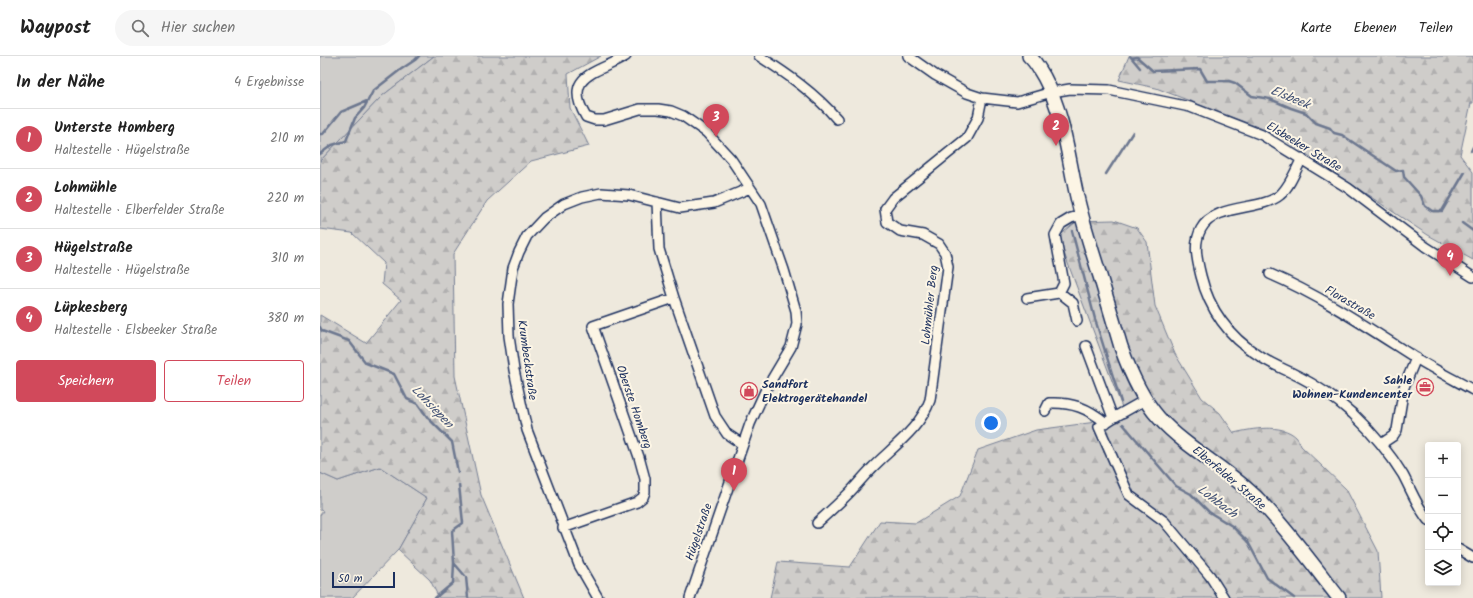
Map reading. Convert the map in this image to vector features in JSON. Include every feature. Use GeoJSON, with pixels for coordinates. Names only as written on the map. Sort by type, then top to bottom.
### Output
{"type":"FeatureCollection","features":[{"type":"Feature","properties":{"kind":"main road","name":"Elberfelder Straße"},"geometry":{"type":"LineString","coordinates":[[1029,56],[1035,62],[1052,92],[1060,115],[1082,215],[1121,348],[1129,369],[1145,400],[1159,418],[1176,435],[1229,474],[1258,499],[1297,543],[1339,598]]}},
{"type":"Feature","properties":{"kind":"street","name":"Hügelstraße"},"geometry":{"type":"LineString","coordinates":[[626,56],[615,63],[594,71],[582,80],[578,90],[579,101],[586,117],[595,120],[604,120],[640,109],[671,111],[683,116],[700,128],[718,144],[731,159],[761,204],[784,270],[796,311],[796,324],[791,348],[766,389],[750,424],[690,598]]}},
{"type":"Feature","properties":{"kind":"street"},"geometry":{"type":"LineString","coordinates":[[759,56],[793,79],[828,108],[838,119]]}},
{"type":"Feature","properties":{"kind":"street"},"geometry":{"type":"LineString","coordinates":[[908,56],[935,75],[967,93],[982,98],[1017,102],[1052,92]]}},
{"type":"Feature","properties":{"kind":"street","name":"Elsbeeker Straße"},"geometry":{"type":"LineString","coordinates":[[1052,92],[1076,88],[1109,90],[1190,107],[1262,134],[1348,188],[1426,247],[1473,277]]}},
{"type":"Feature","properties":{"kind":"street","name":"Lohmühler Berg"},"geometry":{"type":"LineString","coordinates":[[817,523],[848,494],[871,468],[894,448],[927,410],[930,400],[948,267],[945,253],[939,244],[923,235],[900,231],[887,222],[885,209],[893,198],[967,138],[978,118],[982,98]]}},
{"type":"Feature","properties":{"kind":"street"},"geometry":{"type":"LineString","coordinates":[[1302,158],[1287,186],[1280,195],[1269,200],[1218,214],[1208,220],[1202,227],[1196,251],[1202,283],[1216,314],[1234,336],[1259,356],[1316,386],[1337,400],[1353,414],[1381,444],[1395,462],[1425,515]]}},
{"type":"Feature","properties":{"kind":"street","name":"Krumbeckstraße"},"geometry":{"type":"LineString","coordinates":[[598,598],[579,565],[563,528],[527,430],[514,370],[509,336],[508,304],[513,268],[526,236],[544,218],[564,204],[582,197],[601,193],[630,195],[680,208],[714,204],[750,188]]}},
{"type":"Feature","properties":{"kind":"street"},"geometry":{"type":"LineString","coordinates":[[657,202],[659,249],[674,298],[715,416],[727,434],[742,444]]}},
{"type":"Feature","properties":{"kind":"street"},"geometry":{"type":"LineString","coordinates":[[1060,292],[1064,283],[1055,235],[1061,224],[1082,215]]}},
{"type":"Feature","properties":{"kind":"street","name":"Florastraße"},"geometry":{"type":"LineString","coordinates":[[1270,274],[1300,287],[1368,327],[1416,358],[1473,390]]}},
{"type":"Feature","properties":{"kind":"street"},"geometry":{"type":"LineString","coordinates":[[1027,298],[1060,292]]}},
{"type":"Feature","properties":{"kind":"street"},"geometry":{"type":"LineString","coordinates":[[1060,292],[1073,303],[1077,321]]}},
{"type":"Feature","properties":{"kind":"street","name":"Oberste Homberg"},"geometry":{"type":"LineString","coordinates":[[563,528],[637,502],[643,497],[645,492],[645,479],[639,457],[593,326],[674,298]]}},
{"type":"Feature","properties":{"kind":"street"},"geometry":{"type":"LineString","coordinates":[[1086,346],[1109,420]]}},
{"type":"Feature","properties":{"kind":"street"},"geometry":{"type":"LineString","coordinates":[[1381,444],[1393,436],[1397,430],[1404,388],[1416,358]]}},
{"type":"Feature","properties":{"kind":"street"},"geometry":{"type":"LineString","coordinates":[[1145,400],[1099,427],[1129,495],[1164,521],[1210,576],[1224,598]]}},
{"type":"Feature","properties":{"kind":"street"},"geometry":{"type":"LineString","coordinates":[[1045,411],[1048,403],[1063,402],[1078,406],[1109,420]]}},
{"type":"Feature","properties":{"kind":"street"},"geometry":{"type":"LineString","coordinates":[[1460,550],[1473,558]]}},
{"type":"Feature","properties":{"kind":"green space"},"geometry":{"type":"Polygon","coordinates":[[[320,56],[434,56],[382,96],[320,161],[320,56]]]}},
{"type":"Feature","properties":{"kind":"green space"},"geometry":{"type":"Polygon","coordinates":[[[434,56],[601,56],[568,74],[570,108],[589,146],[531,161],[487,201],[453,254],[455,376],[481,495],[524,598],[439,598],[430,580],[398,550],[427,498],[380,467],[338,481],[320,473],[320,315],[366,343],[401,300],[382,284],[384,263],[352,233],[320,229],[320,161],[382,96],[434,56]]]}},
{"type":"Feature","properties":{"kind":"green space"},"geometry":{"type":"Polygon","coordinates":[[[1129,56],[1473,56],[1473,103],[1471,103],[1460,155],[1473,172],[1473,260],[1428,235],[1276,134],[1156,88],[1119,80],[1129,56]]]}},
{"type":"Feature","properties":{"kind":"green space"},"geometry":{"type":"Polygon","coordinates":[[[1114,220],[1137,228],[1147,242],[1155,306],[1175,354],[1202,398],[1220,413],[1234,433],[1266,428],[1283,430],[1290,433],[1297,438],[1301,446],[1346,489],[1378,551],[1381,598],[770,598],[778,562],[850,567],[880,521],[916,523],[960,496],[978,450],[1036,430],[1126,418],[1058,237],[1077,221],[1114,220]]]}},
{"type":"Feature","properties":{"kind":"green space"},"geometry":{"type":"Polygon","coordinates":[[[380,467],[427,498],[398,550],[352,598],[320,598],[320,515],[323,511],[320,510],[320,473],[338,481],[380,467]]]}},
{"type":"Feature","properties":{"kind":"waterway"},"geometry":{"type":"LineString","coordinates":[[320,154],[332,145],[346,141],[355,118],[364,108],[373,91],[419,56]]}},
{"type":"Feature","properties":{"kind":"waterway","name":"Lohbach"},"geometry":{"type":"LineString","coordinates":[[1130,56],[1140,68]]}},
{"type":"Feature","properties":{"kind":"waterway","name":"Elsbeek"},"geometry":{"type":"LineString","coordinates":[[1132,58],[1137,57],[1153,71],[1200,69],[1207,81],[1229,81],[1235,83],[1252,96],[1270,99],[1306,113],[1316,123],[1330,128],[1334,133],[1342,135],[1396,171],[1403,170],[1404,177],[1421,196],[1425,206],[1432,211],[1442,211],[1465,172]]}},
{"type":"Feature","properties":{"kind":"waterway"},"geometry":{"type":"LineString","coordinates":[[320,134],[323,134],[341,112],[367,101]]}},
{"type":"Feature","properties":{"kind":"waterway","name":"Lohbach"},"geometry":{"type":"LineString","coordinates":[[1106,174],[1133,132]]}},
{"type":"Feature","properties":{"kind":"waterway"},"geometry":{"type":"LineString","coordinates":[[1471,151],[1473,147]]}},
{"type":"Feature","properties":{"kind":"waterway","name":"Elsbeek"},"geometry":{"type":"LineString","coordinates":[[1462,223],[1473,231]]}},
{"type":"Feature","properties":{"kind":"waterway","name":"Lohbach"},"geometry":{"type":"LineString","coordinates":[[1072,231],[1095,319],[1121,402]]}},
{"type":"Feature","properties":{"kind":"waterway","name":"Lohsiepen"},"geometry":{"type":"LineString","coordinates":[[320,327],[322,331],[349,341],[366,363],[394,374],[407,399],[418,404],[428,418],[452,442],[458,472]]}},
{"type":"Feature","properties":{"kind":"waterway","name":"Lohbach"},"geometry":{"type":"LineString","coordinates":[[1123,424],[1176,486],[1191,494],[1209,512],[1232,526],[1248,542],[1267,578],[1294,598]]}},
{"type":"Feature","properties":{"kind":"waterway","name":"Lohsiepen"},"geometry":{"type":"LineString","coordinates":[[459,485],[463,523],[452,531],[454,563],[466,577],[468,598]]}},
{"type":"Feature","properties":{"kind":"waterway","name":"Lohsiepen"},"geometry":{"type":"LineString","coordinates":[[435,598],[453,583],[454,563]]}},
{"type":"Feature","properties":{"kind":"place","name":"Hügelstraße"},"geometry":{"type":"Point","coordinates":[716,137]}},
{"type":"Feature","properties":{"kind":"place","name":"Lohmühle"},"geometry":{"type":"Point","coordinates":[1056,146]}},
{"type":"Feature","properties":{"kind":"place","name":"Lüpkesberg"},"geometry":{"type":"Point","coordinates":[1450,276]}},
{"type":"Feature","properties":{"kind":"place","name":"Sahle Wohnen-Kundencenter"},"geometry":{"type":"Point","coordinates":[1425,387]}},
{"type":"Feature","properties":{"kind":"place","name":"Sandfort Elektrogerätehandel"},"geometry":{"type":"Point","coordinates":[749,391]}},
{"type":"Feature","properties":{"kind":"place","name":"Unterste Homberg"},"geometry":{"type":"Point","coordinates":[734,491]}}]}
